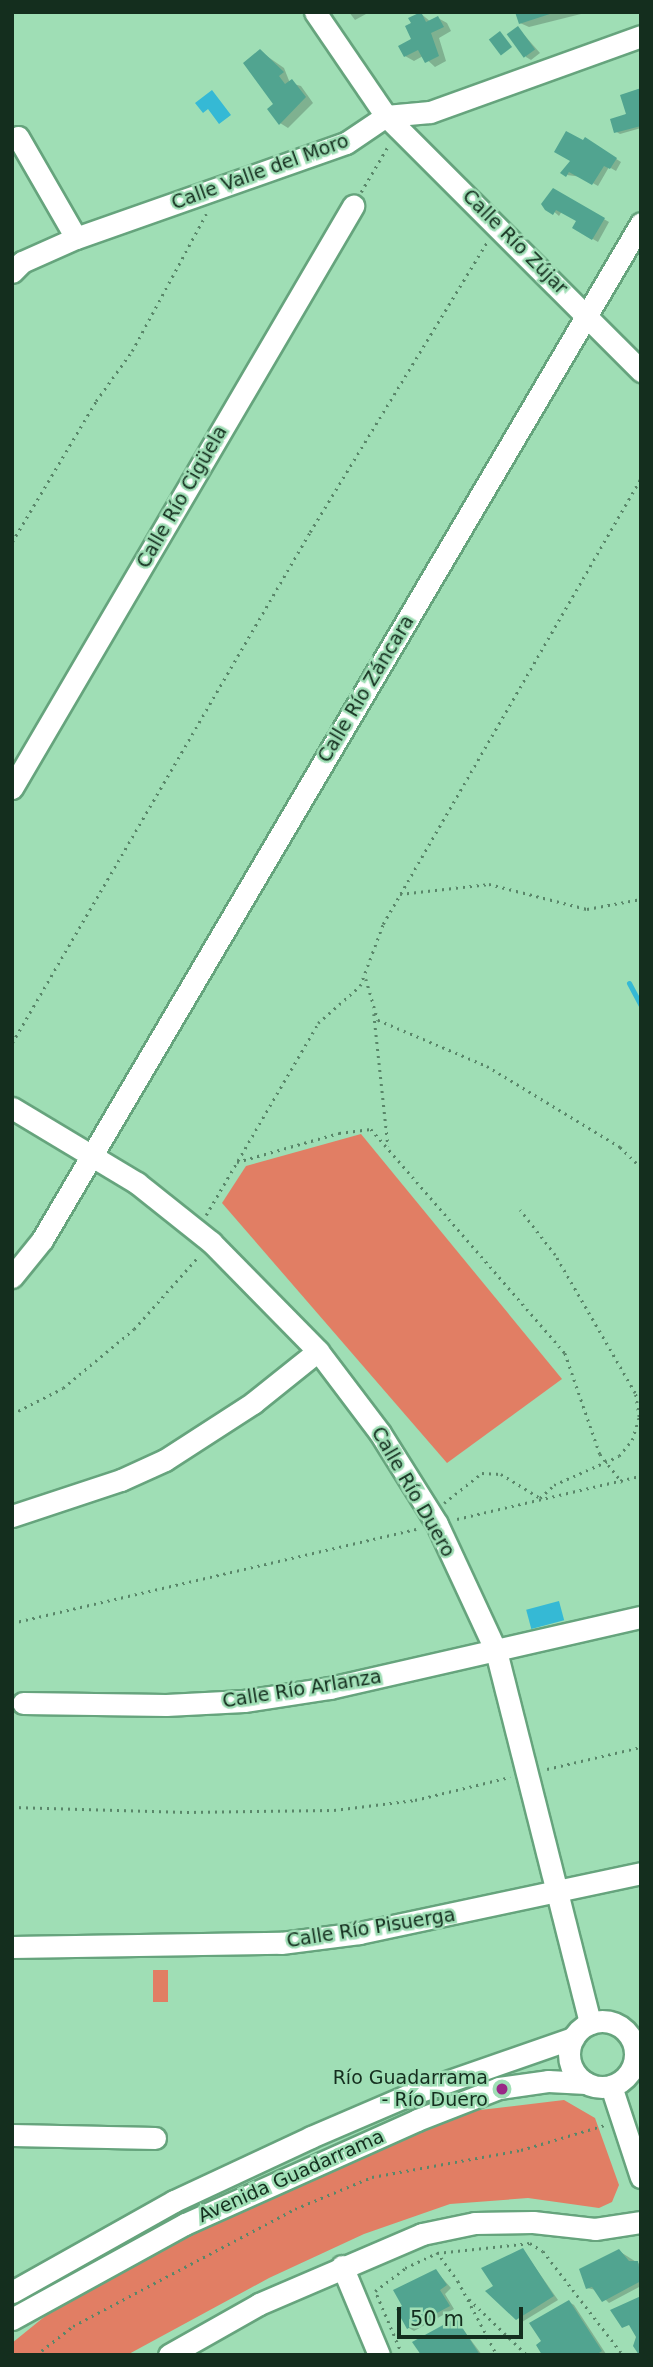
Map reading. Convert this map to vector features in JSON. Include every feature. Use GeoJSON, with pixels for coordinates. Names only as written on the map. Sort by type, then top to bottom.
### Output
{"type":"FeatureCollection","features":[{"type":"Feature","properties":{"kind":"street","name":"Calle Río Zújar"},"geometry":{"type":"LineString","coordinates":[[315,12],[386,116],[497,224],[641,371]]}},
{"type":"Feature","properties":{"kind":"street","name":"Calle Valle del Moro"},"geometry":{"type":"LineString","coordinates":[[12,272],[22,262],[76,238],[346,143],[386,116],[430,112],[641,36]]}},
{"type":"Feature","properties":{"kind":"street"},"geometry":{"type":"LineString","coordinates":[[19,137],[76,238]]}},
{"type":"Feature","properties":{"kind":"street","name":"Calle Río Cigüela"},"geometry":{"type":"LineString","coordinates":[[12,788],[353,206]]}},
{"type":"Feature","properties":{"kind":"street","name":"Calle Río Záncara"},"geometry":{"type":"LineString","coordinates":[[12,1277],[42,1240],[641,223]]}},
{"type":"Feature","properties":{"kind":"street","name":"Calle Río Duero"},"geometry":{"type":"LineString","coordinates":[[12,1108],[92,1155],[204,1236],[318,1351],[380,1433],[433,1519],[495,1651],[529,1773],[590,2023]]}},
{"type":"Feature","properties":{"kind":"street"},"geometry":{"type":"LineString","coordinates":[[12,1516],[121,1480],[165,1460],[253,1403],[318,1351]]}},
{"type":"Feature","properties":{"kind":"street","name":"Calle Río Arlanza"},"geometry":{"type":"LineString","coordinates":[[23,1703],[166,1705],[244,1701],[330,1689],[641,1617]]}},
{"type":"Feature","properties":{"kind":"street","name":"Calle Río Pisuerga"},"geometry":{"type":"LineString","coordinates":[[12,1947],[281,1943],[359,1933],[641,1873]]}},
{"type":"Feature","properties":{"kind":"street"},"geometry":{"type":"LineString","coordinates":[[619,2025],[632,2040],[638,2058],[626,2076],[611,2086],[586,2083],[569,2058],[573,2038],[590,2023],[619,2025],[641,2019]]}},
{"type":"Feature","properties":{"kind":"street","name":"Avenida Guadarrama"},"geometry":{"type":"LineString","coordinates":[[12,2292],[174,2201],[311,2137],[409,2095],[573,2038]]}},
{"type":"Feature","properties":{"kind":"street","name":"Avenida Guadarrama"},"geometry":{"type":"LineString","coordinates":[[12,2319],[186,2224],[417,2120],[499,2088],[548,2081],[586,2083]]}},
{"type":"Feature","properties":{"kind":"street"},"geometry":{"type":"LineString","coordinates":[[611,2086],[641,2177]]}},
{"type":"Feature","properties":{"kind":"street"},"geometry":{"type":"LineString","coordinates":[[12,2135],[155,2138]]}},
{"type":"Feature","properties":{"kind":"street"},"geometry":{"type":"LineString","coordinates":[[169,2355],[259,2304],[342,2266],[422,2234],[475,2223],[533,2222],[595,2229],[641,2222]]}},
{"type":"Feature","properties":{"kind":"street"},"geometry":{"type":"LineString","coordinates":[[342,2266],[379,2355]]}},
{"type":"Feature","properties":{"kind":"path"},"geometry":{"type":"LineString","coordinates":[[353,206],[390,143]]}},
{"type":"Feature","properties":{"kind":"path"},"geometry":{"type":"LineString","coordinates":[[12,542],[96,401],[132,351],[220,188]]}},
{"type":"Feature","properties":{"kind":"path"},"geometry":{"type":"LineString","coordinates":[[12,1043],[310,532],[497,224]]}},
{"type":"Feature","properties":{"kind":"path"},"geometry":{"type":"LineString","coordinates":[[12,1414],[63,1388],[134,1329],[204,1236],[236,1162],[318,1023],[360,986],[383,924],[641,478]]}},
{"type":"Feature","properties":{"kind":"path"},"geometry":{"type":"LineString","coordinates":[[400,894],[489,884],[587,909],[641,899]]}},
{"type":"Feature","properties":{"kind":"path"},"geometry":{"type":"LineString","coordinates":[[365,976],[378,1020],[487,1066],[620,1147],[641,1167]]}},
{"type":"Feature","properties":{"kind":"path"},"geometry":{"type":"LineString","coordinates":[[374,1012],[373,1036],[388,1146]]}},
{"type":"Feature","properties":{"kind":"path"},"geometry":{"type":"LineString","coordinates":[[236,1162],[338,1133],[372,1129],[565,1353],[577,1376],[592,1432],[622,1482]]}},
{"type":"Feature","properties":{"kind":"path"},"geometry":{"type":"LineString","coordinates":[[520,1210],[555,1255],[635,1393],[639,1417],[632,1440],[608,1461],[554,1485],[540,1498]]}},
{"type":"Feature","properties":{"kind":"path"},"geometry":{"type":"LineString","coordinates":[[433,1519],[482,1472],[501,1474],[540,1498]]}},
{"type":"Feature","properties":{"kind":"path"},"geometry":{"type":"LineString","coordinates":[[12,1623],[433,1519],[641,1476]]}},
{"type":"Feature","properties":{"kind":"path"},"geometry":{"type":"LineString","coordinates":[[12,1807],[187,1812],[334,1810],[415,1800],[641,1746]]}},
{"type":"Feature","properties":{"kind":"path"},"geometry":{"type":"LineString","coordinates":[[36,2355],[73,2326],[295,2209],[372,2177],[521,2150],[620,2120]]}},
{"type":"Feature","properties":{"kind":"path"},"geometry":{"type":"LineString","coordinates":[[402,2355],[375,2291],[405,2268],[438,2253],[530,2243],[543,2251],[623,2355]]}},
{"type":"Feature","properties":{"kind":"path"},"geometry":{"type":"LineString","coordinates":[[438,2253],[467,2297],[497,2355]]}},
{"type":"Feature","properties":{"kind":"path"},"geometry":{"type":"LineString","coordinates":[[467,2297],[498,2322],[527,2355]]}},
{"type":"Feature","properties":{"kind":"shaded area"},"geometry":{"type":"Polygon","coordinates":[[[361,1134],[562,1379],[447,1463],[222,1203],[246,1166],[361,1134]]]}},
{"type":"Feature","properties":{"kind":"shaded area"},"geometry":{"type":"Polygon","coordinates":[[[153,1970],[168,1970],[168,2002],[153,2002],[153,1970]]]}},
{"type":"Feature","properties":{"kind":"shaded area"},"geometry":{"type":"Polygon","coordinates":[[[564,2100],[595,2118],[619,2185],[612,2202],[599,2208],[528,2198],[450,2204],[364,2234],[269,2278],[127,2355],[12,2355],[12,2343],[54,2309],[216,2220],[463,2112],[564,2100]]]}},
{"type":"Feature","properties":{"kind":"water"},"geometry":{"type":"Polygon","coordinates":[[[212,90],[231,115],[219,124],[208,109],[203,113],[195,103],[212,90]]]}},
{"type":"Feature","properties":{"kind":"water"},"geometry":{"type":"Polygon","coordinates":[[[559,1601],[564,1620],[531,1629],[526,1610],[559,1601]]]}},
{"type":"Feature","properties":{"kind":"building"},"geometry":{"type":"Polygon","coordinates":[[[421,12],[426,22],[438,16],[444,27],[431,33],[439,56],[425,63],[418,50],[404,57],[398,46],[411,39],[405,26],[411,23],[408,18],[421,12]]]}},
{"type":"Feature","properties":{"kind":"building"},"geometry":{"type":"Polygon","coordinates":[[[515,12],[553,12],[553,13],[519,24],[515,12]]]}},
{"type":"Feature","properties":{"kind":"building"},"geometry":{"type":"Polygon","coordinates":[[[518,26],[535,49],[524,58],[507,34],[518,26]]]}},
{"type":"Feature","properties":{"kind":"building"},"geometry":{"type":"Polygon","coordinates":[[[500,31],[512,47],[501,55],[489,39],[500,31]]]}},
{"type":"Feature","properties":{"kind":"building"},"geometry":{"type":"Polygon","coordinates":[[[260,49],[284,72],[279,76],[285,84],[292,79],[306,97],[279,125],[267,109],[273,104],[243,63],[260,49]]]}},
{"type":"Feature","properties":{"kind":"building"},"geometry":{"type":"Polygon","coordinates":[[[641,88],[641,126],[614,133],[610,119],[626,114],[620,95],[641,88]]]}},
{"type":"Feature","properties":{"kind":"building"},"geometry":{"type":"Polygon","coordinates":[[[566,131],[583,140],[585,137],[617,158],[610,169],[604,166],[592,185],[569,172],[566,177],[560,173],[570,161],[554,152],[566,131]]]}},
{"type":"Feature","properties":{"kind":"building"},"geometry":{"type":"Polygon","coordinates":[[[553,188],[605,218],[592,240],[572,228],[576,221],[556,210],[553,215],[545,210],[541,204],[553,188]]]}},
{"type":"Feature","properties":{"kind":"building"},"geometry":{"type":"Polygon","coordinates":[[[523,2248],[554,2296],[516,2320],[485,2291],[493,2286],[481,2268],[523,2248]]]}},
{"type":"Feature","properties":{"kind":"building"},"geometry":{"type":"Polygon","coordinates":[[[619,2249],[629,2261],[638,2261],[641,2281],[602,2302],[592,2287],[586,2289],[579,2269],[619,2249]]]}},
{"type":"Feature","properties":{"kind":"building"},"geometry":{"type":"Polygon","coordinates":[[[436,2269],[447,2285],[440,2290],[450,2306],[407,2329],[396,2309],[402,2306],[393,2290],[436,2269]]]}},
{"type":"Feature","properties":{"kind":"building"},"geometry":{"type":"Polygon","coordinates":[[[641,2296],[639,2355],[633,2346],[636,2337],[629,2325],[622,2328],[610,2310],[641,2296]]]}},
{"type":"Feature","properties":{"kind":"building"},"geometry":{"type":"Polygon","coordinates":[[[569,2300],[602,2351],[596,2355],[542,2355],[536,2345],[541,2341],[529,2323],[569,2300]]]}},
{"type":"Feature","properties":{"kind":"building"},"geometry":{"type":"Polygon","coordinates":[[[456,2318],[480,2355],[421,2355],[412,2342],[456,2318]]]}},
{"type":"Feature","properties":{"kind":"waterway"},"geometry":{"type":"LineString","coordinates":[[629,983],[641,1006]]}},
{"type":"Feature","properties":{"kind":"place","name":"Río Guadarrama - Río Duero"},"geometry":{"type":"Point","coordinates":[502,2089]}}]}
